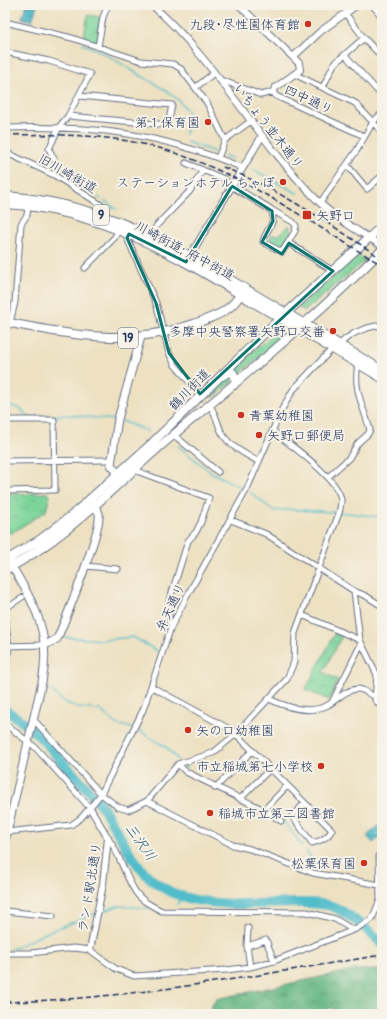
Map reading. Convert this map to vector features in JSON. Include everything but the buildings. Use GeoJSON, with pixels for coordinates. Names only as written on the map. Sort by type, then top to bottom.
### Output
{"type":"FeatureCollection","features":[{"type":"Feature","properties":{"kind":"main road","name":"9"},"geometry":{"type":"LineString","coordinates":[[5,196],[51,202],[151,235],[188,259]]}},
{"type":"Feature","properties":{"kind":"main road","name":"川崎街道; 府中街道"},"geometry":{"type":"LineString","coordinates":[[5,204],[102,219],[129,234],[188,259],[283,315]]}},
{"type":"Feature","properties":{"kind":"main road","name":"鶴川街道"},"geometry":{"type":"LineString","coordinates":[[7,562],[52,542],[94,506],[203,392],[283,315],[382,226]]}},
{"type":"Feature","properties":{"kind":"main road","name":"鶴川街道"},"geometry":{"type":"LineString","coordinates":[[7,562],[52,532],[121,477],[134,470],[301,326],[382,250]]}},
{"type":"Feature","properties":{"kind":"main road","name":"19"},"geometry":{"type":"LineString","coordinates":[[8,323],[98,338],[141,337],[164,333],[211,318],[231,307],[242,291]]}},
{"type":"Feature","properties":{"kind":"main road","name":"9"},"geometry":{"type":"LineString","coordinates":[[283,315],[301,326],[340,343],[382,370]]}},
{"type":"Feature","properties":{"kind":"main road"},"geometry":{"type":"LineString","coordinates":[[121,477],[112,467],[111,460],[120,413],[141,337]]}},
{"type":"Feature","properties":{"kind":"main road","name":"9"},"geometry":{"type":"LineString","coordinates":[[340,343],[358,364],[382,378]]}},
{"type":"Feature","properties":{"kind":"main road"},"geometry":{"type":"LineString","coordinates":[[203,392],[229,372],[236,376],[233,386]]}},
{"type":"Feature","properties":{"kind":"main road"},"geometry":{"type":"LineString","coordinates":[[187,408],[186,413],[190,417],[210,406]]}},
{"type":"Feature","properties":{"kind":"main road"},"geometry":{"type":"LineString","coordinates":[[45,644],[57,638],[85,566],[99,518],[98,511],[94,506]]}},
{"type":"Feature","properties":{"kind":"main road"},"geometry":{"type":"LineString","coordinates":[[5,841],[44,671],[45,644],[37,613],[7,562]]}},
{"type":"Feature","properties":{"kind":"street"},"geometry":{"type":"LineString","coordinates":[[98,47],[103,17],[108,5]]}},
{"type":"Feature","properties":{"kind":"street","name":"いちょう並木通り"},"geometry":{"type":"LineString","coordinates":[[152,5],[191,44],[262,136],[320,203],[337,217],[382,246]]}},
{"type":"Feature","properties":{"kind":"street"},"geometry":{"type":"LineString","coordinates":[[239,5],[293,57],[318,33],[357,5]]}},
{"type":"Feature","properties":{"kind":"street"},"geometry":{"type":"LineString","coordinates":[[373,5],[382,16]]}},
{"type":"Feature","properties":{"kind":"street"},"geometry":{"type":"LineString","coordinates":[[345,13],[364,38],[382,57]]}},
{"type":"Feature","properties":{"kind":"street"},"geometry":{"type":"LineString","coordinates":[[5,22],[72,38],[141,61],[173,64],[180,69],[207,103],[225,140]]}},
{"type":"Feature","properties":{"kind":"street"},"geometry":{"type":"LineString","coordinates":[[323,87],[334,64],[364,38]]}},
{"type":"Feature","properties":{"kind":"street"},"geometry":{"type":"LineString","coordinates":[[5,52],[36,58],[90,74],[68,116],[59,127],[49,149],[58,167],[54,175]]}},
{"type":"Feature","properties":{"kind":"street"},"geometry":{"type":"LineString","coordinates":[[344,55],[382,96]]}},
{"type":"Feature","properties":{"kind":"street","name":"四中通り"},"geometry":{"type":"LineString","coordinates":[[293,57],[300,66],[300,70],[275,88],[273,92],[276,96],[364,136]]}},
{"type":"Feature","properties":{"kind":"street"},"geometry":{"type":"LineString","coordinates":[[196,88],[214,74]]}},
{"type":"Feature","properties":{"kind":"street"},"geometry":{"type":"LineString","coordinates":[[294,74],[355,103],[382,132]]}},
{"type":"Feature","properties":{"kind":"street"},"geometry":{"type":"LineString","coordinates":[[219,80],[261,95],[273,92]]}},
{"type":"Feature","properties":{"kind":"street"},"geometry":{"type":"LineString","coordinates":[[68,116],[168,125],[172,105],[79,96]]}},
{"type":"Feature","properties":{"kind":"street"},"geometry":{"type":"LineString","coordinates":[[320,203],[347,165],[373,122],[382,114]]}},
{"type":"Feature","properties":{"kind":"street"},"geometry":{"type":"LineString","coordinates":[[218,158],[225,140],[251,121]]}},
{"type":"Feature","properties":{"kind":"street"},"geometry":{"type":"LineString","coordinates":[[5,128],[59,127],[97,129],[144,136],[218,158],[243,168]]}},
{"type":"Feature","properties":{"kind":"street"},"geometry":{"type":"LineString","coordinates":[[188,259],[262,136]]}},
{"type":"Feature","properties":{"kind":"street","name":"旧川崎街道"},"geometry":{"type":"LineString","coordinates":[[5,152],[54,175],[103,206],[102,219]]}},
{"type":"Feature","properties":{"kind":"street"},"geometry":{"type":"LineString","coordinates":[[186,164],[224,179],[232,186],[284,217],[296,226],[289,243],[284,251],[281,252],[264,242],[274,216],[270,209]]}},
{"type":"Feature","properties":{"kind":"street"},"geometry":{"type":"LineString","coordinates":[[347,165],[367,189],[382,176]]}},
{"type":"Feature","properties":{"kind":"street"},"geometry":{"type":"LineString","coordinates":[[151,235],[157,225],[190,191],[203,170]]}},
{"type":"Feature","properties":{"kind":"street"},"geometry":{"type":"LineString","coordinates":[[8,323],[15,302],[21,224],[27,215],[28,207]]}},
{"type":"Feature","properties":{"kind":"street"},"geometry":{"type":"LineString","coordinates":[[273,221],[277,218],[284,217]]}},
{"type":"Feature","properties":{"kind":"street"},"geometry":{"type":"LineString","coordinates":[[85,268],[115,237],[119,229]]}},
{"type":"Feature","properties":{"kind":"street"},"geometry":{"type":"LineString","coordinates":[[129,234],[127,238],[151,289],[169,353],[175,365],[203,392]]}},
{"type":"Feature","properties":{"kind":"street"},"geometry":{"type":"LineString","coordinates":[[289,243],[333,271]]}},
{"type":"Feature","properties":{"kind":"street"},"geometry":{"type":"LineString","coordinates":[[340,343],[373,326],[382,325]]}},
{"type":"Feature","properties":{"kind":"street","name":"弁天通り"},"geometry":{"type":"LineString","coordinates":[[7,832],[71,825],[90,808],[101,794],[134,730],[152,687],[173,624],[231,520],[282,410],[293,390],[340,343]]}},
{"type":"Feature","properties":{"kind":"street"},"geometry":{"type":"LineString","coordinates":[[328,477],[349,458],[358,443],[368,434],[370,430],[357,393],[356,382],[358,364]]}},
{"type":"Feature","properties":{"kind":"street"},"geometry":{"type":"LineString","coordinates":[[210,406],[216,415],[221,431],[230,445],[259,462]]}},
{"type":"Feature","properties":{"kind":"street"},"geometry":{"type":"LineString","coordinates":[[5,420],[54,420],[55,490],[5,491]]}},
{"type":"Feature","properties":{"kind":"street"},"geometry":{"type":"LineString","coordinates":[[33,721],[101,794],[123,810],[133,809],[147,801],[178,764],[213,753],[237,734],[287,679],[294,662],[295,633],[339,511],[340,496],[328,477],[273,431]]}},
{"type":"Feature","properties":{"kind":"street"},"geometry":{"type":"LineString","coordinates":[[174,435],[218,472]]}},
{"type":"Feature","properties":{"kind":"street"},"geometry":{"type":"LineString","coordinates":[[5,461],[111,460]]}},
{"type":"Feature","properties":{"kind":"street"},"geometry":{"type":"LineString","coordinates":[[134,470],[209,498],[198,527],[188,541],[171,595],[169,622],[173,624]]}},
{"type":"Feature","properties":{"kind":"street"},"geometry":{"type":"LineString","coordinates":[[231,520],[266,534],[318,569],[382,606]]}},
{"type":"Feature","properties":{"kind":"street"},"geometry":{"type":"LineString","coordinates":[[5,549],[7,562]]}},
{"type":"Feature","properties":{"kind":"street"},"geometry":{"type":"LineString","coordinates":[[85,566],[118,569]]}},
{"type":"Feature","properties":{"kind":"street"},"geometry":{"type":"LineString","coordinates":[[354,591],[360,642],[377,675],[375,700],[382,707]]}},
{"type":"Feature","properties":{"kind":"street"},"geometry":{"type":"LineString","coordinates":[[5,609],[23,597]]}},
{"type":"Feature","properties":{"kind":"street"},"geometry":{"type":"LineString","coordinates":[[302,615],[360,642]]}},
{"type":"Feature","properties":{"kind":"street"},"geometry":{"type":"LineString","coordinates":[[5,618],[7,646],[5,676]]}},
{"type":"Feature","properties":{"kind":"street"},"geometry":{"type":"LineString","coordinates":[[269,699],[288,707],[310,710],[327,706],[333,700],[360,642]]}},
{"type":"Feature","properties":{"kind":"street"},"geometry":{"type":"LineString","coordinates":[[7,646],[45,644]]}},
{"type":"Feature","properties":{"kind":"street"},"geometry":{"type":"LineString","coordinates":[[152,687],[237,734],[252,751],[287,786],[305,803],[332,830],[330,834],[322,841],[312,842],[292,816],[305,803]]}},
{"type":"Feature","properties":{"kind":"street"},"geometry":{"type":"LineString","coordinates":[[333,700],[358,689],[375,696]]}},
{"type":"Feature","properties":{"kind":"street"},"geometry":{"type":"LineString","coordinates":[[5,724],[29,739],[90,808]]}},
{"type":"Feature","properties":{"kind":"street"},"geometry":{"type":"LineString","coordinates":[[215,788],[252,751]]}},
{"type":"Feature","properties":{"kind":"street"},"geometry":{"type":"LineString","coordinates":[[178,764],[186,772],[215,788],[264,810],[281,820]]}},
{"type":"Feature","properties":{"kind":"street"},"geometry":{"type":"LineString","coordinates":[[240,799],[270,769]]}},
{"type":"Feature","properties":{"kind":"street"},"geometry":{"type":"LineString","coordinates":[[264,810],[287,786]]}},
{"type":"Feature","properties":{"kind":"street"},"geometry":{"type":"LineString","coordinates":[[147,801],[233,845],[250,849],[312,873],[381,889]]}},
{"type":"Feature","properties":{"kind":"street","name":"ランド駅北通り"},"geometry":{"type":"LineString","coordinates":[[90,808],[107,833],[108,838],[90,950]]}},
{"type":"Feature","properties":{"kind":"street"},"geometry":{"type":"LineString","coordinates":[[108,838],[114,845],[135,892],[150,905],[162,911],[307,912],[335,919],[355,930]]}},
{"type":"Feature","properties":{"kind":"street"},"geometry":{"type":"LineString","coordinates":[[5,953],[31,953],[74,948],[90,950],[116,969],[134,976],[206,972],[250,967],[274,961],[355,930],[367,924],[372,919],[379,906],[382,846]]}},
{"type":"Feature","properties":{"kind":"street"},"geometry":{"type":"LineString","coordinates":[[5,911],[52,916]]}},
{"type":"Feature","properties":{"kind":"street"},"geometry":{"type":"LineString","coordinates":[[248,928],[247,946],[250,967]]}},
{"type":"Feature","properties":{"kind":"street"},"geometry":{"type":"LineString","coordinates":[[247,946],[266,940],[274,961]]}},
{"type":"Feature","properties":{"kind":"highlighted area"},"geometry":{"type":"Polygon","coordinates":[[[232,186],[272,211],[273,221],[262,242],[282,254],[289,243],[333,271],[200,394],[169,353],[156,303],[127,238],[129,234],[186,262],[232,186]]]}},
{"type":"Feature","properties":{"kind":"green space"},"geometry":{"type":"Polygon","coordinates":[[[88,15],[100,17],[97,43],[83,39],[88,15]]]}},
{"type":"Feature","properties":{"kind":"green space"},"geometry":{"type":"Polygon","coordinates":[[[289,225],[291,233],[283,246],[279,247],[269,240],[271,235],[279,235],[289,225]]]}},
{"type":"Feature","properties":{"kind":"green space"},"geometry":{"type":"Polygon","coordinates":[[[358,256],[366,260],[305,311],[298,307],[358,256]]]}},
{"type":"Feature","properties":{"kind":"green space"},"geometry":{"type":"Polygon","coordinates":[[[279,330],[287,334],[238,375],[231,369],[279,330]]]}},
{"type":"Feature","properties":{"kind":"green space"},"geometry":{"type":"Polygon","coordinates":[[[230,374],[234,380],[213,398],[208,392],[230,374]]]}},
{"type":"Feature","properties":{"kind":"green space"},"geometry":{"type":"Polygon","coordinates":[[[48,493],[50,496],[46,511],[10,534],[5,526],[5,494],[48,493]]]}},
{"type":"Feature","properties":{"kind":"green space"},"geometry":{"type":"Polygon","coordinates":[[[335,633],[342,636],[323,672],[338,680],[329,700],[305,690],[335,633]]]}},
{"type":"Feature","properties":{"kind":"green space"},"geometry":{"type":"Polygon","coordinates":[[[354,970],[382,970],[382,1014],[346,1014],[330,1008],[319,1014],[214,1014],[211,1007],[216,999],[354,970]]]}},
{"type":"Feature","properties":{"kind":"water"},"geometry":{"type":"Polygon","coordinates":[[[26,5],[37,5],[32,21],[22,18],[26,5]]]}},
{"type":"Feature","properties":{"kind":"water"},"geometry":{"type":"Polygon","coordinates":[[[381,823],[382,835],[373,843],[367,836],[381,823]]]}},
{"type":"Feature","properties":{"kind":"waterway"},"geometry":{"type":"LineString","coordinates":[[83,44],[110,57],[166,90],[179,101],[189,114],[185,134]]}},
{"type":"Feature","properties":{"kind":"waterway"},"geometry":{"type":"LineString","coordinates":[[187,142],[214,152]]}},
{"type":"Feature","properties":{"kind":"waterway"},"geometry":{"type":"LineString","coordinates":[[5,145],[11,151],[55,171]]}},
{"type":"Feature","properties":{"kind":"waterway"},"geometry":{"type":"LineString","coordinates":[[225,156],[233,159]]}},
{"type":"Feature","properties":{"kind":"waterway"},"geometry":{"type":"LineString","coordinates":[[252,169],[297,193]]}},
{"type":"Feature","properties":{"kind":"waterway"},"geometry":{"type":"LineString","coordinates":[[58,173],[74,181]]}},
{"type":"Feature","properties":{"kind":"waterway"},"geometry":{"type":"LineString","coordinates":[[90,192],[94,194]]}},
{"type":"Feature","properties":{"kind":"waterway"},"geometry":{"type":"LineString","coordinates":[[105,201],[116,209]]}},
{"type":"Feature","properties":{"kind":"waterway"},"geometry":{"type":"LineString","coordinates":[[336,334],[342,339]]}},
{"type":"Feature","properties":{"kind":"waterway"},"geometry":{"type":"LineString","coordinates":[[345,341],[357,350]]}},
{"type":"Feature","properties":{"kind":"waterway"},"geometry":{"type":"LineString","coordinates":[[5,404],[21,409],[28,417],[71,415],[114,420]]}},
{"type":"Feature","properties":{"kind":"waterway"},"geometry":{"type":"LineString","coordinates":[[122,421],[147,431]]}},
{"type":"Feature","properties":{"kind":"waterway"},"geometry":{"type":"LineString","coordinates":[[178,446],[209,471],[244,489]]}},
{"type":"Feature","properties":{"kind":"waterway"},"geometry":{"type":"LineString","coordinates":[[250,492],[274,511],[285,509],[358,514],[382,518]]}},
{"type":"Feature","properties":{"kind":"waterway"},"geometry":{"type":"LineString","coordinates":[[62,637],[102,640],[133,637],[159,652]]}},
{"type":"Feature","properties":{"kind":"waterway"},"geometry":{"type":"LineString","coordinates":[[49,689],[64,702],[78,708],[100,710],[116,724],[131,728]]}},
{"type":"Feature","properties":{"kind":"waterway","name":"三沢川"},"geometry":{"type":"LineString","coordinates":[[5,710],[24,723],[40,737],[91,793],[103,808],[135,861],[144,872],[168,891],[184,897],[212,903],[310,903],[326,905],[340,910],[353,919],[382,944]]}},
{"type":"Feature","properties":{"kind":"waterway"},"geometry":{"type":"LineString","coordinates":[[138,730],[166,747],[178,760]]}},
{"type":"Feature","properties":{"kind":"waterway"},"geometry":{"type":"LineString","coordinates":[[184,766],[188,770]]}},
{"type":"Feature","properties":{"kind":"waterway"},"geometry":{"type":"LineString","coordinates":[[283,820],[302,846]]}},
{"type":"Feature","properties":{"kind":"waterway"},"geometry":{"type":"LineString","coordinates":[[306,851],[310,856],[312,869]]}},
{"type":"Feature","properties":{"kind":"waterway"},"geometry":{"type":"LineString","coordinates":[[177,904],[183,897]]}},
{"type":"Feature","properties":{"kind":"waterway"},"geometry":{"type":"LineString","coordinates":[[99,913],[117,906],[148,908]]}},
{"type":"Feature","properties":{"kind":"waterway"},"geometry":{"type":"LineString","coordinates":[[10,950],[50,931],[95,914]]}},
{"type":"Feature","properties":{"kind":"railway"},"geometry":{"type":"LineString","coordinates":[[5,135],[102,137],[140,143],[189,158],[218,170],[274,199],[382,265]]}},
{"type":"Feature","properties":{"kind":"railway"},"geometry":{"type":"LineString","coordinates":[[223,167],[265,186],[305,208],[382,259]]}},
{"type":"Feature","properties":{"kind":"railway"},"geometry":{"type":"LineString","coordinates":[[5,1002],[53,1000],[147,991],[241,978],[382,955]]}},
{"type":"Feature","properties":{"kind":"place","name":"九段･尽性園体育館"},"geometry":{"type":"Point","coordinates":[308,24]}},
{"type":"Feature","properties":{"kind":"place","name":"第１保育園"},"geometry":{"type":"Point","coordinates":[208,122]}},
{"type":"Feature","properties":{"kind":"place","name":"ステーションホテル ちゃぼ"},"geometry":{"type":"Point","coordinates":[283,182]}},
{"type":"Feature","properties":{"kind":"place","name":"矢野口"},"geometry":{"type":"Point","coordinates":[307,215]}},
{"type":"Feature","properties":{"kind":"place","name":"多摩中央警察署矢野口交番"},"geometry":{"type":"Point","coordinates":[333,331]}},
{"type":"Feature","properties":{"kind":"place","name":"青葉幼稚園"},"geometry":{"type":"Point","coordinates":[241,415]}},
{"type":"Feature","properties":{"kind":"place","name":"矢野口郵便局"},"geometry":{"type":"Point","coordinates":[259,435]}},
{"type":"Feature","properties":{"kind":"place","name":"矢の口幼稚園"},"geometry":{"type":"Point","coordinates":[188,730]}},
{"type":"Feature","properties":{"kind":"place","name":"市立稲城第七小学校"},"geometry":{"type":"Point","coordinates":[321,766]}},
{"type":"Feature","properties":{"kind":"place","name":"稲城市立第二図書館"},"geometry":{"type":"Point","coordinates":[210,813]}},
{"type":"Feature","properties":{"kind":"place","name":"松葉保育園"},"geometry":{"type":"Point","coordinates":[364,863]}}]}
